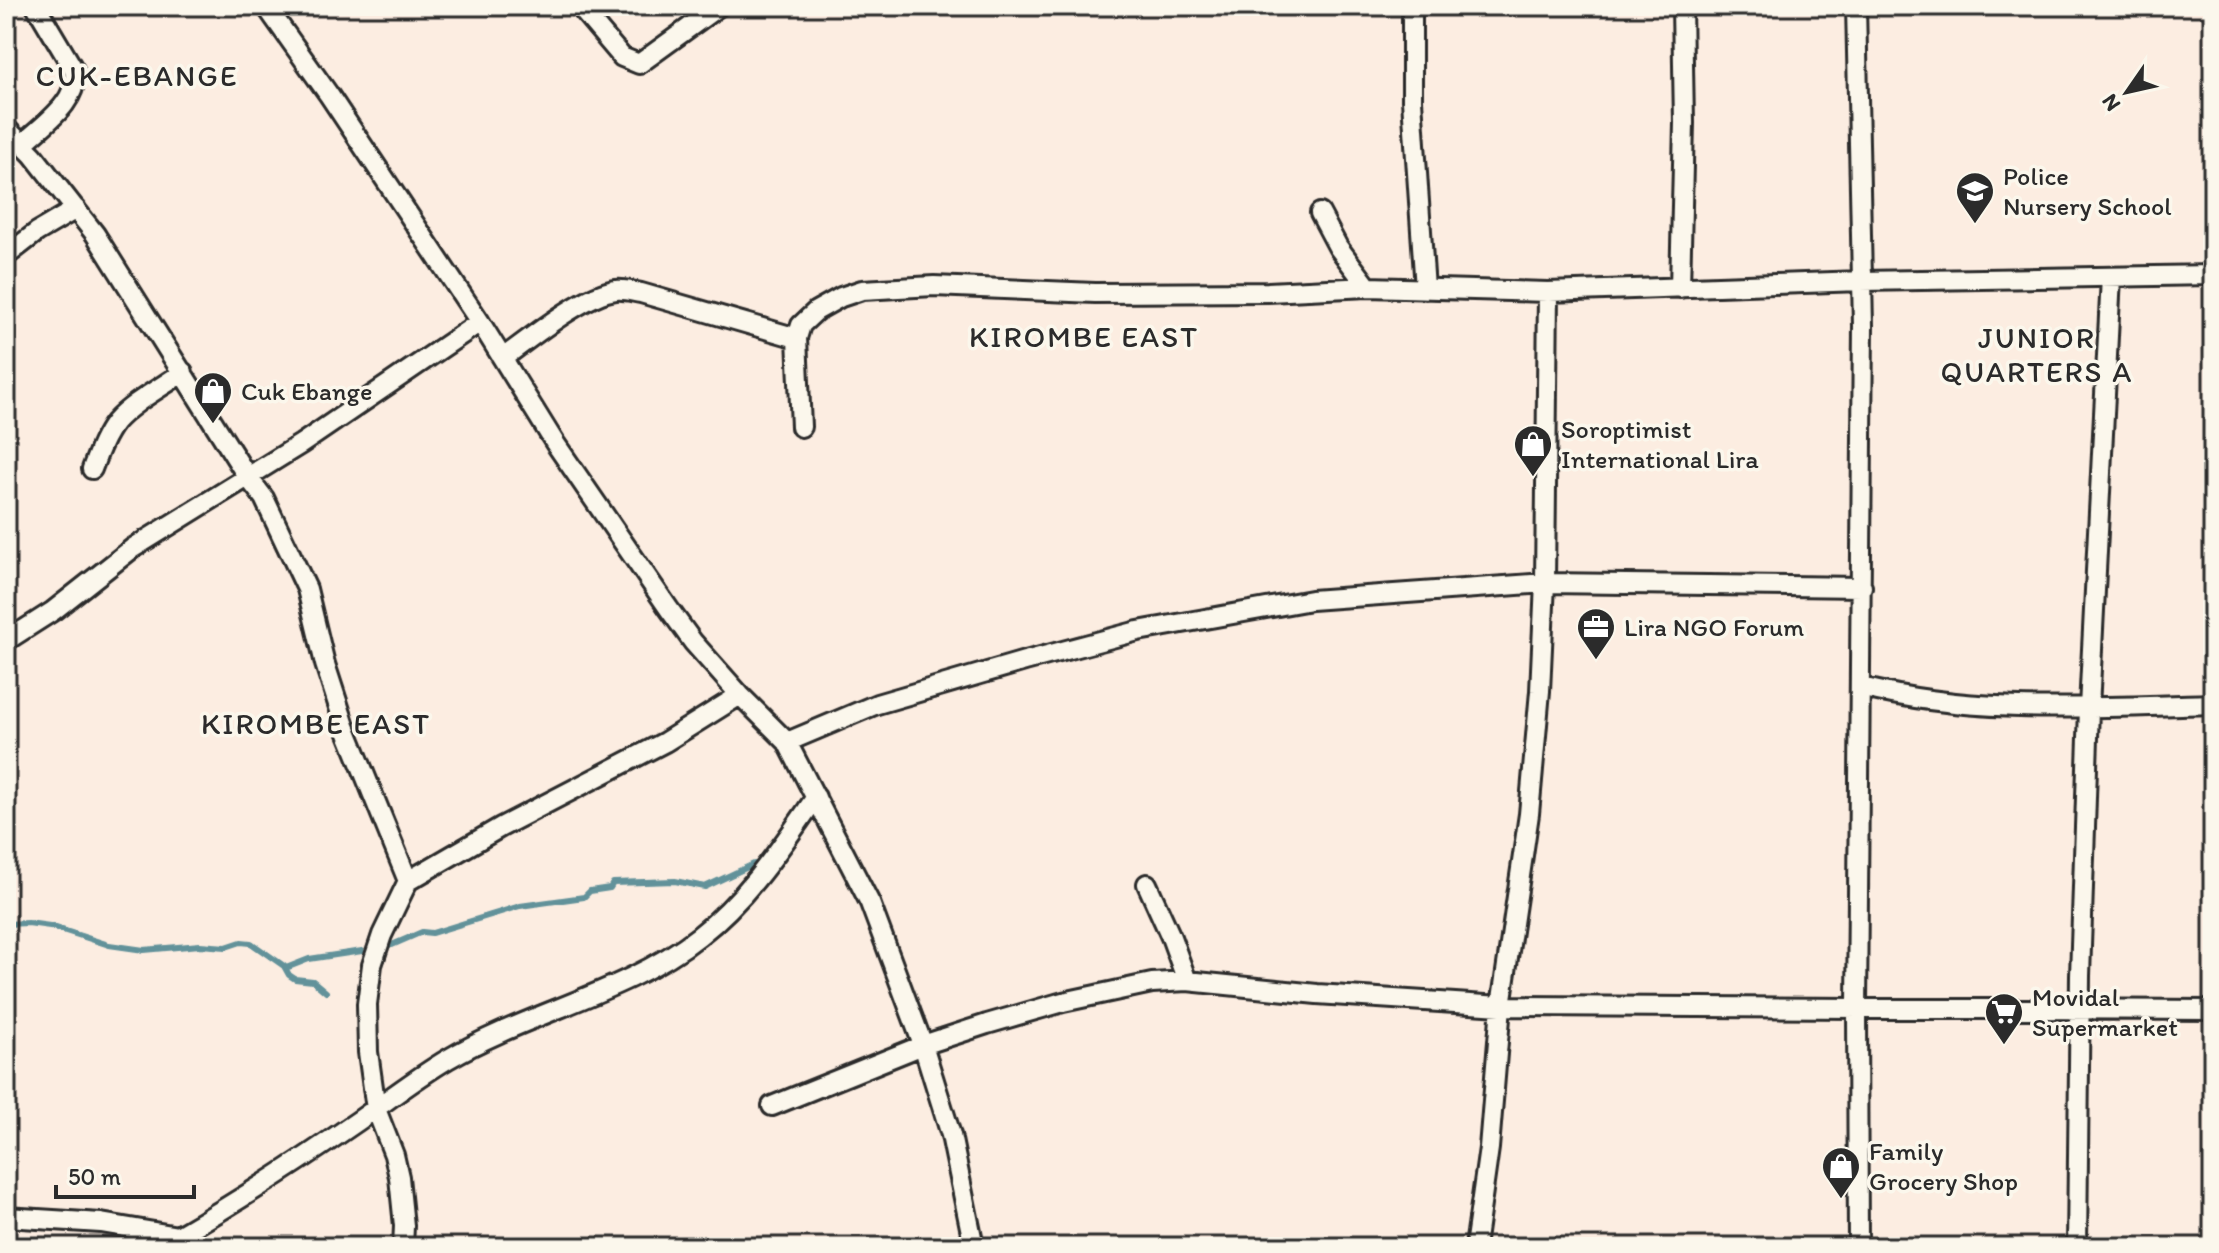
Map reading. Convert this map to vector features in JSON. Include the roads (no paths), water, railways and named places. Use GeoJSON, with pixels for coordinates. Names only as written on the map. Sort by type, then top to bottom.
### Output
{"type":"FeatureCollection","features":[{"type":"Feature","properties":{"kind":"street"},"geometry":{"type":"LineString","coordinates":[[23,144],[68,101],[76,81],[74,70],[36,6]]}},
{"type":"Feature","properties":{"kind":"street"},"geometry":{"type":"LineString","coordinates":[[266,6],[329,95],[480,322],[555,443],[669,609],[693,642],[740,695],[787,742],[870,903],[923,1045],[951,1135],[974,1247]]}},
{"type":"Feature","properties":{"kind":"street"},"geometry":{"type":"LineString","coordinates":[[579,6],[622,57],[639,64],[719,6]]}},
{"type":"Feature","properties":{"kind":"street"},"geometry":{"type":"LineString","coordinates":[[1412,6],[1413,115],[1425,289]]}},
{"type":"Feature","properties":{"kind":"street"},"geometry":{"type":"LineString","coordinates":[[1680,288],[1684,138],[1682,6]]}},
{"type":"Feature","properties":{"kind":"street"},"geometry":{"type":"LineString","coordinates":[[1856,6],[1862,587],[1857,1008],[1858,1247]]}},
{"type":"Feature","properties":{"kind":"street"},"geometry":{"type":"LineString","coordinates":[[6,128],[23,144],[76,209],[264,498],[307,589],[325,664],[345,726],[408,881]]}},
{"type":"Feature","properties":{"kind":"street"},"geometry":{"type":"LineString","coordinates":[[6,256],[37,232],[76,209]]}},
{"type":"Feature","properties":{"kind":"street"},"geometry":{"type":"LineString","coordinates":[[1320,213],[1338,247],[1368,287]]}},
{"type":"Feature","properties":{"kind":"street"},"geometry":{"type":"LineString","coordinates":[[801,427],[797,338],[801,325],[816,311],[862,290],[934,286],[1095,293],[1268,292],[1368,287],[1548,292],[1861,281],[2213,275]]}},
{"type":"Feature","properties":{"kind":"street"},"geometry":{"type":"LineString","coordinates":[[2077,1247],[2089,708],[2111,277]]}},
{"type":"Feature","properties":{"kind":"street"},"geometry":{"type":"LineString","coordinates":[[503,358],[600,294],[616,290],[665,300],[797,338]]}},
{"type":"Feature","properties":{"kind":"street"},"geometry":{"type":"LineString","coordinates":[[1475,1247],[1489,1148],[1501,1006],[1529,814],[1540,691],[1545,583],[1548,292]]}},
{"type":"Feature","properties":{"kind":"street"},"geometry":{"type":"LineString","coordinates":[[6,641],[53,611],[133,548],[313,436],[480,322]]}},
{"type":"Feature","properties":{"kind":"street"},"geometry":{"type":"LineString","coordinates":[[92,469],[104,439],[115,423],[183,372]]}},
{"type":"Feature","properties":{"kind":"street"},"geometry":{"type":"LineString","coordinates":[[787,742],[877,704],[1138,631],[1311,600],[1545,583],[1862,587]]}},
{"type":"Feature","properties":{"kind":"street"},"geometry":{"type":"LineString","coordinates":[[1861,687],[1938,703],[2089,708],[2213,704]]}},
{"type":"Feature","properties":{"kind":"street"},"geometry":{"type":"LineString","coordinates":[[403,1247],[399,1177],[376,1109],[368,1052],[367,1004],[372,965],[408,881],[501,827],[665,742],[740,695]]}},
{"type":"Feature","properties":{"kind":"street"},"geometry":{"type":"LineString","coordinates":[[6,1217],[101,1223],[177,1242],[457,1053],[653,965],[698,937],[765,870],[816,797]]}},
{"type":"Feature","properties":{"kind":"street"},"geometry":{"type":"LineString","coordinates":[[1147,884],[1187,981]]}},
{"type":"Feature","properties":{"kind":"street"},"geometry":{"type":"LineString","coordinates":[[772,1106],[923,1045],[987,1024],[1089,996],[1152,983],[1187,981],[1317,994],[1501,1006],[2213,1010]]}},
{"type":"Feature","properties":{"kind":"waterway"},"geometry":{"type":"LineString","coordinates":[[392,945],[422,932],[432,933],[520,906],[584,897],[590,891],[610,888],[613,883],[675,881],[705,887],[754,864]]}},
{"type":"Feature","properties":{"kind":"waterway"},"geometry":{"type":"LineString","coordinates":[[6,924],[50,926],[109,945],[144,950],[251,943],[284,966],[295,979],[313,981],[326,992]]}},
{"type":"Feature","properties":{"kind":"waterway"},"geometry":{"type":"LineString","coordinates":[[286,968],[309,959],[362,951]]}},
{"type":"Feature","properties":{"kind":"place","name":"Police Nursery School"},"geometry":{"type":"Point","coordinates":[1975,225]}},
{"type":"Feature","properties":{"kind":"place","name":"Cuk Ebange"},"geometry":{"type":"Point","coordinates":[213,425]}},
{"type":"Feature","properties":{"kind":"place","name":"Soroptimist International Lira"},"geometry":{"type":"Point","coordinates":[1533,478]}},
{"type":"Feature","properties":{"kind":"place","name":"Lira NGO Forum"},"geometry":{"type":"Point","coordinates":[1596,661]}},
{"type":"Feature","properties":{"kind":"place","name":"Movidal Supermarket"},"geometry":{"type":"Point","coordinates":[2004,1046]}},
{"type":"Feature","properties":{"kind":"place","name":"Family Grocery Shop"},"geometry":{"type":"Point","coordinates":[1841,1200]}},
{"type":"Feature","properties":{"kind":"district","name":"CUK-EBANGE"},"geometry":{"type":"Point","coordinates":[137,75]}},
{"type":"Feature","properties":{"kind":"district","name":"KIROMBE EAST"},"geometry":{"type":"Point","coordinates":[1084,336]}},
{"type":"Feature","properties":{"kind":"district","name":"JUNIOR QUARTERS A"},"geometry":{"type":"Point","coordinates":[2037,354]}},
{"type":"Feature","properties":{"kind":"district","name":"KIROMBE EAST"},"geometry":{"type":"Point","coordinates":[316,723]}}]}
